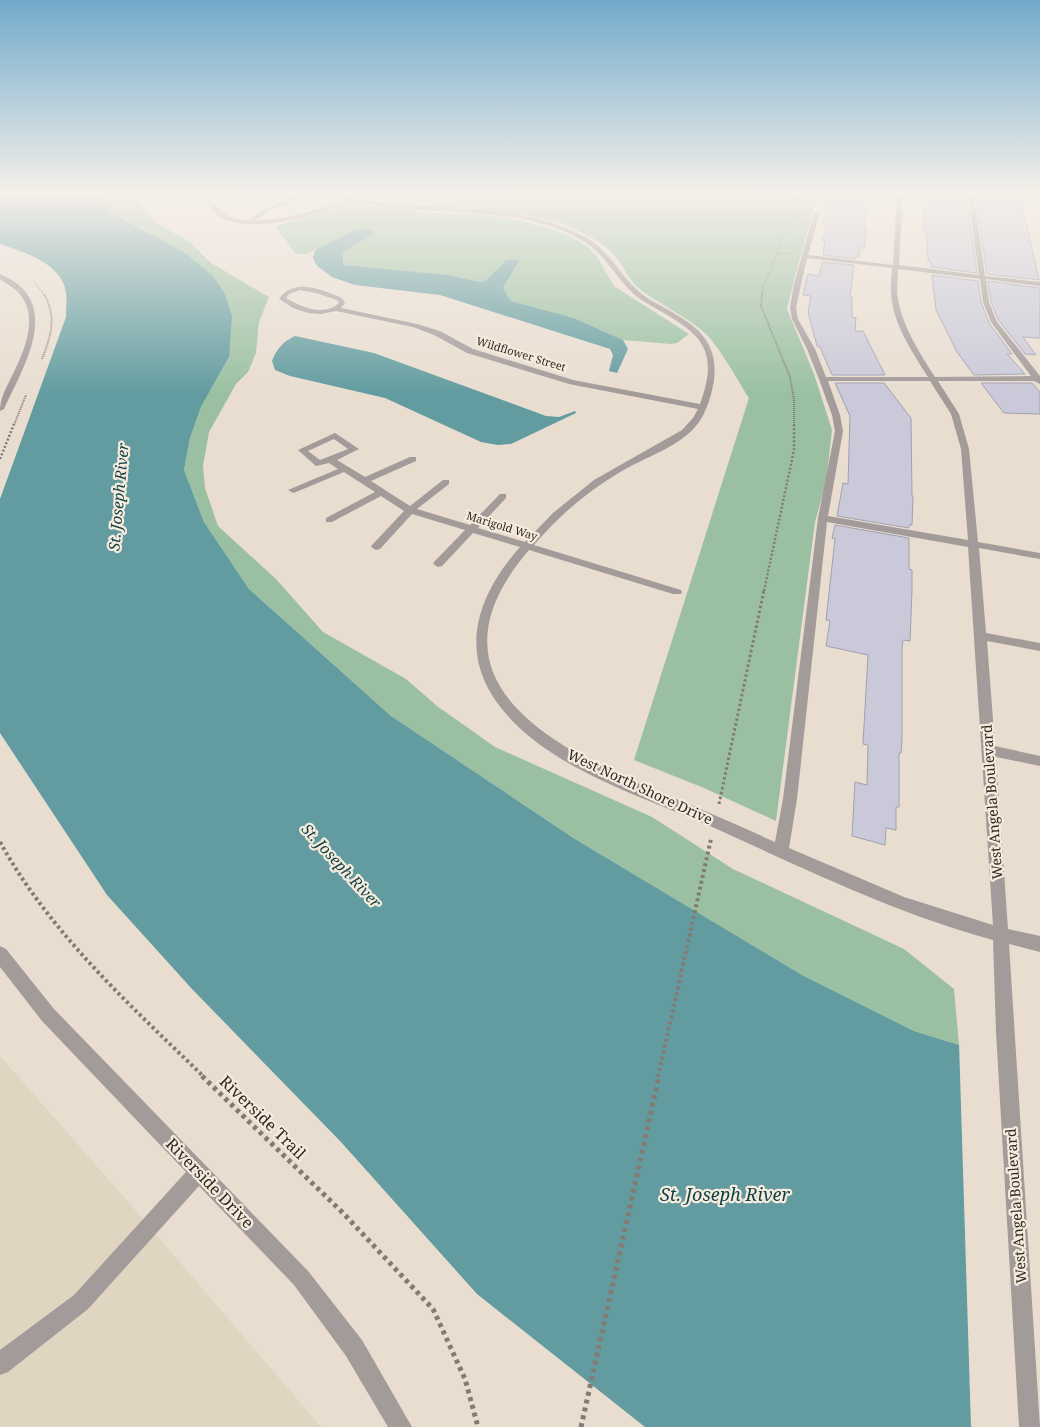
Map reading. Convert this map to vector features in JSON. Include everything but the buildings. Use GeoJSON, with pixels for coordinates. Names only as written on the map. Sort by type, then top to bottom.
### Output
{"type":"FeatureCollection","features":[{"type":"Feature","properties":{"kind":"street","name":"West North Shore Drive"},"geometry":{"type":"LineString","coordinates":[[608,261],[626,285],[683,322],[705,342],[710,356],[710,386],[699,418],[692,426],[677,438],[631,461],[581,492],[559,511],[510,566],[492,594],[483,621],[481,652],[488,676],[501,700],[544,741],[580,763],[781,851],[932,914],[1040,944]]}},
{"type":"Feature","properties":{"kind":"street"},"geometry":{"type":"LineString","coordinates":[[781,851],[790,799],[823,518],[839,431],[836,415],[823,379],[811,349],[795,319],[793,307],[804,261]]}},
{"type":"Feature","properties":{"kind":"street"},"geometry":{"type":"LineString","coordinates":[[843,261],[1040,284]]}},
{"type":"Feature","properties":{"kind":"street","name":"West Angela Boulevard"},"geometry":{"type":"LineString","coordinates":[[895,261],[894,292],[897,308],[912,346],[955,414],[965,449],[989,750],[1030,1427]]}},
{"type":"Feature","properties":{"kind":"street"},"geometry":{"type":"LineString","coordinates":[[981,261],[986,302],[994,322],[1039,379]]}},
{"type":"Feature","properties":{"kind":"street"},"geometry":{"type":"LineString","coordinates":[[0,276],[19,289],[28,300],[34,318],[31,337],[0,409]]}},
{"type":"Feature","properties":{"kind":"street","name":"Wildflower Street"},"geometry":{"type":"LineString","coordinates":[[336,308],[342,303],[340,299],[314,289],[296,289],[288,292],[282,298],[300,309],[311,312],[324,312],[336,308],[415,325],[437,333],[470,351],[572,382],[703,406]]}},
{"type":"Feature","properties":{"kind":"street"},"geometry":{"type":"LineString","coordinates":[[823,379],[1039,379]]}},
{"type":"Feature","properties":{"kind":"street"},"geometry":{"type":"LineString","coordinates":[[335,436],[355,449],[331,460],[319,464],[302,450],[335,436]]}},
{"type":"Feature","properties":{"kind":"street"},"geometry":{"type":"LineString","coordinates":[[364,481],[413,458]]}},
{"type":"Feature","properties":{"kind":"street","name":"Marigold Way"},"geometry":{"type":"LineString","coordinates":[[331,460],[410,510],[676,592]]}},
{"type":"Feature","properties":{"kind":"street"},"geometry":{"type":"LineString","coordinates":[[293,490],[345,469]]}},
{"type":"Feature","properties":{"kind":"street"},"geometry":{"type":"LineString","coordinates":[[376,547],[410,510],[446,482]]}},
{"type":"Feature","properties":{"kind":"street"},"geometry":{"type":"LineString","coordinates":[[329,520],[382,492]]}},
{"type":"Feature","properties":{"kind":"street"},"geometry":{"type":"LineString","coordinates":[[438,564],[502,496]]}},
{"type":"Feature","properties":{"kind":"street"},"geometry":{"type":"LineString","coordinates":[[823,518],[972,546],[1040,556]]}},
{"type":"Feature","properties":{"kind":"street"},"geometry":{"type":"LineString","coordinates":[[981,636],[1040,647]]}},
{"type":"Feature","properties":{"kind":"street"},"geometry":{"type":"LineString","coordinates":[[989,750],[1040,760]]}},
{"type":"Feature","properties":{"kind":"street","name":"Riverside Drive"},"geometry":{"type":"LineString","coordinates":[[0,954],[48,1015],[301,1278],[354,1348],[400,1427]]}},
{"type":"Feature","properties":{"kind":"street"},"geometry":{"type":"LineString","coordinates":[[0,1364],[81,1302],[199,1172]]}},
{"type":"Feature","properties":{"kind":"path"},"geometry":{"type":"LineString","coordinates":[[720,803],[794,450],[794,400],[790,377],[761,306],[764,288],[775,261]]}},
{"type":"Feature","properties":{"kind":"path"},"geometry":{"type":"LineString","coordinates":[[582,1427],[711,838]]}},
{"type":"Feature","properties":{"kind":"path","name":"Riverside Trail"},"geometry":{"type":"LineString","coordinates":[[0,842],[15,869],[52,920],[98,975],[343,1213],[433,1309],[465,1379],[478,1427]]}},
{"type":"Feature","properties":{"kind":"shaded area"},"geometry":{"type":"Polygon","coordinates":[[[0,1056],[123,1196],[321,1427],[0,1427],[0,1056]]]}},
{"type":"Feature","properties":{"kind":"green space"},"geometry":{"type":"Polygon","coordinates":[[[167,261],[209,261],[269,297],[259,322],[256,353],[248,372],[236,384],[209,432],[203,466],[205,488],[218,526],[276,579],[323,632],[406,679],[437,706],[495,747],[652,817],[733,869],[904,949],[954,989],[959,1045],[914,1031],[802,975],[575,839],[391,716],[249,589],[204,522],[184,470],[190,438],[201,407],[229,357],[167,261]]]}},
{"type":"Feature","properties":{"kind":"green space"},"geometry":{"type":"Polygon","coordinates":[[[343,261],[505,261],[485,281],[481,282],[448,275],[343,265],[343,261]]]}},
{"type":"Feature","properties":{"kind":"green space"},"geometry":{"type":"Polygon","coordinates":[[[514,261],[599,261],[614,286],[689,334],[677,343],[671,344],[623,340],[574,318],[511,301],[503,288],[519,261],[514,261]]]}},
{"type":"Feature","properties":{"kind":"green space"},"geometry":{"type":"Polygon","coordinates":[[[619,261],[799,261],[787,309],[814,374],[832,430],[826,482],[815,522],[776,821],[704,788],[634,760],[749,398],[723,356],[707,335],[691,322],[636,286],[619,261]]]}},
{"type":"Feature","properties":{"kind":"water","name":"St. Joseph River"},"geometry":{"type":"Polygon","coordinates":[[[41,261],[194,261],[213,276],[225,294],[232,316],[229,357],[201,407],[190,438],[184,470],[204,522],[249,589],[391,716],[575,839],[802,975],[914,1031],[1040,1070],[1040,1427],[645,1427],[477,1294],[341,1142],[192,989],[107,895],[0,733],[0,499],[66,317],[66,293],[63,283],[58,274],[41,261]]]}},
{"type":"Feature","properties":{"kind":"water"},"geometry":{"type":"Polygon","coordinates":[[[314,261],[343,261],[343,265],[448,275],[481,282],[485,281],[505,261],[519,261],[503,288],[511,301],[574,318],[623,340],[628,349],[617,373],[609,371],[613,355],[610,349],[440,295],[355,285],[332,277],[317,266],[314,261]]]}},
{"type":"Feature","properties":{"kind":"water"},"geometry":{"type":"Polygon","coordinates":[[[295,336],[374,353],[546,416],[559,417],[575,411],[576,413],[511,444],[498,445],[481,442],[385,398],[290,376],[275,370],[272,361],[276,352],[284,343],[295,336]]]}},
{"type":"Feature","properties":{"kind":"pier"},"geometry":{"type":"Polygon","coordinates":[[[959,1042],[1040,1067],[1040,1427],[971,1427],[959,1042]]]}}]}
